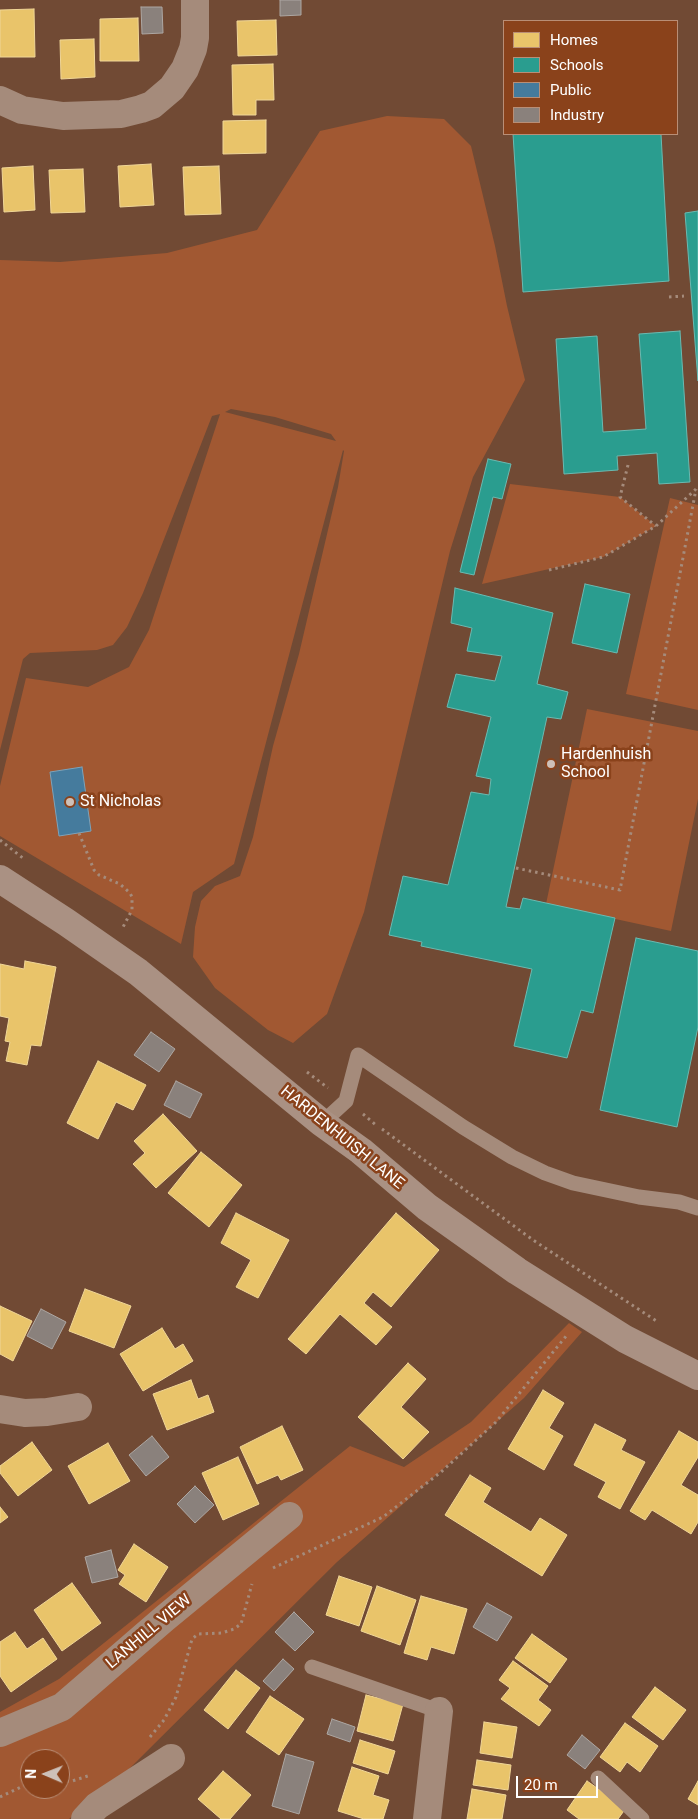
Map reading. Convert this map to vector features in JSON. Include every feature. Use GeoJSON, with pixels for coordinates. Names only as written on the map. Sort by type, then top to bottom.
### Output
{"type":"FeatureCollection","features":[{"type":"Feature","properties":{"kind":"main road","name":"HARDENHUISH LANE"},"geometry":{"type":"LineString","coordinates":[[0,879],[138,972],[322,1123],[361,1151],[427,1206],[517,1271],[625,1339],[698,1376]]}},
{"type":"Feature","properties":{"kind":"street"},"geometry":{"type":"LineString","coordinates":[[0,100],[22,110],[63,116],[121,114],[152,105],[172,88],[189,60],[193,49],[195,32],[194,0]]}},
{"type":"Feature","properties":{"kind":"street"},"geometry":{"type":"LineString","coordinates":[[0,1409],[32,1413],[78,1407]]}},
{"type":"Feature","properties":{"kind":"street","name":"LANHILL VIEW"},"geometry":{"type":"LineString","coordinates":[[0,1733],[62,1707],[165,1618],[289,1516]]}},
{"type":"Feature","properties":{"kind":"street"},"geometry":{"type":"LineString","coordinates":[[427,1819],[439,1711]]}},
{"type":"Feature","properties":{"kind":"street"},"geometry":{"type":"LineString","coordinates":[[85,1819],[97,1806],[171,1758]]}},
{"type":"Feature","properties":{"kind":"lane"},"geometry":{"type":"LineString","coordinates":[[322,1123],[346,1101],[358,1055],[463,1127],[512,1157],[546,1174],[573,1183],[640,1197],[678,1202],[698,1208]]}},
{"type":"Feature","properties":{"kind":"lane"},"geometry":{"type":"LineString","coordinates":[[312,1667],[439,1711]]}},
{"type":"Feature","properties":{"kind":"lane"},"geometry":{"type":"LineString","coordinates":[[598,1778],[642,1819]]}},
{"type":"Feature","properties":{"kind":"path"},"geometry":{"type":"LineString","coordinates":[[669,297],[684,296]]}},
{"type":"Feature","properties":{"kind":"path"},"geometry":{"type":"LineString","coordinates":[[628,465],[620,497],[656,526]]}},
{"type":"Feature","properties":{"kind":"path"},"geometry":{"type":"LineString","coordinates":[[516,868],[620,890],[696,489],[656,526],[603,557],[549,570]]}},
{"type":"Feature","properties":{"kind":"path"},"geometry":{"type":"LineString","coordinates":[[78,833],[94,870],[99,875],[120,884],[132,897],[132,910],[120,932]]}},
{"type":"Feature","properties":{"kind":"path"},"geometry":{"type":"LineString","coordinates":[[266,1571],[383,1517],[441,1472],[496,1422],[549,1359],[584,1313]]}},
{"type":"Feature","properties":{"kind":"path"},"geometry":{"type":"LineString","coordinates":[[147,1740],[164,1720],[176,1697],[192,1639],[198,1634],[222,1634],[241,1624],[250,1586],[255,1581]]}},
{"type":"Feature","properties":{"kind":"path"},"geometry":{"type":"LineString","coordinates":[[70,1781],[98,1772]]}},
{"type":"Feature","properties":{"kind":"path"},"geometry":{"type":"LineString","coordinates":[[0,1797],[20,1787]]}},
{"type":"Feature","properties":{"kind":"shaded area"},"geometry":{"type":"Polygon","coordinates":[[[387,116],[444,119],[471,146],[525,380],[473,477],[450,551],[364,912],[327,1014],[293,1043],[268,1030],[215,988],[193,957],[195,927],[201,901],[215,886],[240,876],[253,837],[273,746],[299,654],[338,487],[344,451],[234,864],[193,892],[181,944],[0,836],[0,786],[26,678],[88,687],[129,667],[149,630],[220,414],[212,416],[143,593],[127,627],[113,645],[97,650],[30,653],[23,659],[0,750],[0,260],[60,262],[167,253],[257,230],[320,131],[387,116]],[[231,409],[225,412],[336,441],[331,434],[275,417],[231,409]]]}},
{"type":"Feature","properties":{"kind":"shaded area"},"geometry":{"type":"Polygon","coordinates":[[[510,484],[620,497],[656,526],[603,557],[482,584],[510,484]]]}},
{"type":"Feature","properties":{"kind":"shaded area"},"geometry":{"type":"Polygon","coordinates":[[[670,498],[698,505],[698,710],[626,694],[670,498]]]}},
{"type":"Feature","properties":{"kind":"shaded area"},"geometry":{"type":"Polygon","coordinates":[[[587,709],[698,731],[698,799],[671,931],[546,904],[587,709]]]}},
{"type":"Feature","properties":{"kind":"shaded area"},"geometry":{"type":"Polygon","coordinates":[[[569,1323],[582,1332],[524,1398],[337,1562],[129,1769],[69,1819],[0,1819],[0,1712],[59,1679],[350,1446],[404,1467],[471,1422],[569,1323]]]}},
{"type":"Feature","properties":{"kind":"building: Homes"},"geometry":{"type":"Polygon","coordinates":[[[34,9],[35,57],[0,57],[0,10],[34,9]]]}},
{"type":"Feature","properties":{"kind":"building: Homes"},"geometry":{"type":"Polygon","coordinates":[[[138,18],[139,61],[100,61],[100,19],[138,18]]]}},
{"type":"Feature","properties":{"kind":"building: Homes"},"geometry":{"type":"Polygon","coordinates":[[[276,20],[277,55],[238,56],[237,21],[276,20]]]}},
{"type":"Feature","properties":{"kind":"building: Homes"},"geometry":{"type":"Polygon","coordinates":[[[94,39],[95,77],[61,79],[60,40],[94,39]]]}},
{"type":"Feature","properties":{"kind":"building: Homes"},"geometry":{"type":"Polygon","coordinates":[[[273,64],[274,100],[256,100],[256,115],[233,115],[232,65],[273,64]]]}},
{"type":"Feature","properties":{"kind":"building: Homes"},"geometry":{"type":"Polygon","coordinates":[[[266,120],[266,153],[223,154],[223,121],[266,120]]]}},
{"type":"Feature","properties":{"kind":"building: Homes"},"geometry":{"type":"Polygon","coordinates":[[[151,164],[154,205],[120,207],[118,166],[151,164]]]}},
{"type":"Feature","properties":{"kind":"building: Homes"},"geometry":{"type":"Polygon","coordinates":[[[33,166],[35,210],[4,212],[2,168],[33,166]]]}},
{"type":"Feature","properties":{"kind":"building: Homes"},"geometry":{"type":"Polygon","coordinates":[[[219,166],[221,214],[185,215],[183,167],[219,166]]]}},
{"type":"Feature","properties":{"kind":"building: Homes"},"geometry":{"type":"Polygon","coordinates":[[[83,169],[85,212],[51,213],[49,170],[83,169]]]}},
{"type":"Feature","properties":{"kind":"building: Homes"},"geometry":{"type":"Polygon","coordinates":[[[25,961],[56,967],[41,1046],[31,1045],[27,1065],[6,1061],[10,1042],[5,1041],[9,1018],[0,1016],[0,964],[24,969],[25,961]]]}},
{"type":"Feature","properties":{"kind":"building: Homes"},"geometry":{"type":"Polygon","coordinates":[[[98,1061],[146,1085],[133,1110],[116,1102],[98,1139],[67,1123],[98,1061]]]}},
{"type":"Feature","properties":{"kind":"building: Homes"},"geometry":{"type":"Polygon","coordinates":[[[163,1114],[197,1151],[156,1188],[133,1164],[145,1153],[134,1141],[163,1114]]]}},
{"type":"Feature","properties":{"kind":"building: Homes"},"geometry":{"type":"Polygon","coordinates":[[[201,1152],[242,1185],[209,1227],[168,1193],[201,1152]]]}},
{"type":"Feature","properties":{"kind":"building: Homes"},"geometry":{"type":"Polygon","coordinates":[[[236,1213],[289,1240],[258,1298],[236,1287],[251,1260],[221,1243],[236,1213]]]}},
{"type":"Feature","properties":{"kind":"building: Homes"},"geometry":{"type":"Polygon","coordinates":[[[396,1213],[439,1250],[391,1307],[373,1292],[364,1303],[392,1327],[376,1345],[340,1314],[306,1354],[288,1339],[396,1213]]]}},
{"type":"Feature","properties":{"kind":"building: Homes"},"geometry":{"type":"Polygon","coordinates":[[[85,1289],[131,1306],[114,1348],[69,1331],[85,1289]]]}},
{"type":"Feature","properties":{"kind":"building: Homes"},"geometry":{"type":"Polygon","coordinates":[[[0,1306],[32,1321],[13,1361],[0,1354],[0,1306]]]}},
{"type":"Feature","properties":{"kind":"building: Homes"},"geometry":{"type":"Polygon","coordinates":[[[162,1328],[175,1349],[183,1344],[193,1361],[143,1391],[120,1354],[162,1328]]]}},
{"type":"Feature","properties":{"kind":"building: Homes"},"geometry":{"type":"Polygon","coordinates":[[[408,1363],[426,1379],[401,1407],[429,1432],[403,1459],[358,1417],[408,1363]]]}},
{"type":"Feature","properties":{"kind":"building: Homes"},"geometry":{"type":"Polygon","coordinates":[[[191,1380],[198,1399],[208,1395],[214,1412],[167,1430],[153,1394],[191,1380]]]}},
{"type":"Feature","properties":{"kind":"building: Homes"},"geometry":{"type":"Polygon","coordinates":[[[543,1390],[564,1403],[549,1428],[563,1436],[544,1470],[508,1449],[543,1390]]]}},
{"type":"Feature","properties":{"kind":"building: Homes"},"geometry":{"type":"Polygon","coordinates":[[[595,1424],[626,1440],[621,1450],[645,1462],[620,1509],[598,1497],[606,1482],[574,1465],[595,1424]]]}},
{"type":"Feature","properties":{"kind":"building: Homes"},"geometry":{"type":"Polygon","coordinates":[[[282,1426],[303,1470],[281,1480],[278,1475],[257,1484],[240,1447],[282,1426]]]}},
{"type":"Feature","properties":{"kind":"building: Homes"},"geometry":{"type":"Polygon","coordinates":[[[679,1431],[698,1442],[698,1457],[681,1485],[698,1495],[698,1522],[691,1534],[652,1510],[645,1520],[630,1511],[679,1431]]]}},
{"type":"Feature","properties":{"kind":"building: Homes"},"geometry":{"type":"Polygon","coordinates":[[[32,1442],[52,1470],[18,1496],[0,1473],[0,1466],[32,1442]]]}},
{"type":"Feature","properties":{"kind":"building: Homes"},"geometry":{"type":"Polygon","coordinates":[[[108,1443],[130,1481],[89,1504],[68,1466],[108,1443]]]}},
{"type":"Feature","properties":{"kind":"building: Homes"},"geometry":{"type":"Polygon","coordinates":[[[238,1457],[259,1504],[223,1520],[202,1473],[238,1457]]]}},
{"type":"Feature","properties":{"kind":"building: Homes"},"geometry":{"type":"Polygon","coordinates":[[[470,1475],[491,1488],[483,1502],[531,1532],[540,1518],[567,1535],[542,1576],[445,1515],[470,1475]]]}},
{"type":"Feature","properties":{"kind":"building: Homes"},"geometry":{"type":"Polygon","coordinates":[[[0,1507],[8,1517],[0,1523],[0,1507]]]}},
{"type":"Feature","properties":{"kind":"building: Homes"},"geometry":{"type":"Polygon","coordinates":[[[134,1544],[168,1567],[146,1602],[119,1584],[125,1575],[118,1570],[134,1544]]]}},
{"type":"Feature","properties":{"kind":"building: Homes"},"geometry":{"type":"Polygon","coordinates":[[[339,1576],[372,1587],[359,1626],[326,1615],[339,1576]]]}},
{"type":"Feature","properties":{"kind":"building: Homes"},"geometry":{"type":"Polygon","coordinates":[[[72,1583],[101,1623],[62,1651],[34,1610],[72,1583]]]}},
{"type":"Feature","properties":{"kind":"building: Homes"},"geometry":{"type":"Polygon","coordinates":[[[377,1586],[416,1600],[400,1645],[361,1631],[377,1586]]]}},
{"type":"Feature","properties":{"kind":"building: Homes"},"geometry":{"type":"Polygon","coordinates":[[[421,1596],[467,1609],[454,1654],[431,1647],[427,1660],[404,1653],[421,1596]]]}},
{"type":"Feature","properties":{"kind":"building: Homes"},"geometry":{"type":"Polygon","coordinates":[[[15,1632],[27,1649],[43,1638],[57,1659],[11,1692],[0,1676],[0,1642],[15,1632]]]}},
{"type":"Feature","properties":{"kind":"building: Homes"},"geometry":{"type":"Polygon","coordinates":[[[532,1634],[567,1659],[550,1683],[515,1658],[532,1634]]]}},
{"type":"Feature","properties":{"kind":"building: Homes"},"geometry":{"type":"Polygon","coordinates":[[[513,1661],[548,1686],[538,1700],[551,1710],[539,1726],[501,1699],[510,1688],[499,1680],[513,1661]]]}},
{"type":"Feature","properties":{"kind":"building: Homes"},"geometry":{"type":"Polygon","coordinates":[[[236,1670],[260,1688],[228,1729],[204,1710],[236,1670]]]}},
{"type":"Feature","properties":{"kind":"building: Homes"},"geometry":{"type":"Polygon","coordinates":[[[655,1687],[686,1710],[663,1740],[632,1717],[655,1687]]]}},
{"type":"Feature","properties":{"kind":"building: Homes"},"geometry":{"type":"Polygon","coordinates":[[[366,1695],[403,1704],[393,1741],[357,1731],[366,1695]]]}},
{"type":"Feature","properties":{"kind":"building: Homes"},"geometry":{"type":"Polygon","coordinates":[[[270,1696],[304,1719],[279,1755],[246,1732],[270,1696]]]}},
{"type":"Feature","properties":{"kind":"building: Homes"},"geometry":{"type":"Polygon","coordinates":[[[484,1722],[517,1727],[512,1758],[480,1753],[484,1722]]]}},
{"type":"Feature","properties":{"kind":"building: Homes"},"geometry":{"type":"Polygon","coordinates":[[[625,1723],[658,1746],[640,1772],[627,1762],[620,1772],[600,1757],[625,1723]]]}},
{"type":"Feature","properties":{"kind":"building: Homes"},"geometry":{"type":"Polygon","coordinates":[[[360,1740],[395,1751],[388,1774],[353,1763],[360,1740]]]}},
{"type":"Feature","properties":{"kind":"building: Homes"},"geometry":{"type":"Polygon","coordinates":[[[477,1760],[511,1765],[508,1790],[473,1785],[477,1760]]]}},
{"type":"Feature","properties":{"kind":"building: Homes"},"geometry":{"type":"Polygon","coordinates":[[[352,1767],[379,1776],[373,1795],[389,1800],[383,1819],[364,1819],[338,1811],[352,1767]]]}},
{"type":"Feature","properties":{"kind":"building: Homes"},"geometry":{"type":"Polygon","coordinates":[[[223,1771],[251,1795],[230,1819],[221,1819],[198,1799],[223,1771]]]}},
{"type":"Feature","properties":{"kind":"building: Homes"},"geometry":{"type":"Polygon","coordinates":[[[587,1781],[626,1808],[618,1819],[579,1819],[567,1810],[587,1781]]]}},
{"type":"Feature","properties":{"kind":"building: Homes"},"geometry":{"type":"Polygon","coordinates":[[[698,1781],[698,1805],[688,1799],[698,1781]]]}},
{"type":"Feature","properties":{"kind":"building: Homes"},"geometry":{"type":"Polygon","coordinates":[[[472,1789],[506,1795],[502,1819],[467,1819],[472,1789]]]}},
{"type":"Feature","properties":{"kind":"building: Schools"},"geometry":{"type":"Polygon","coordinates":[[[513,135],[661,135],[669,281],[523,292],[513,135]]]}},
{"type":"Feature","properties":{"kind":"building: Schools"},"geometry":{"type":"Polygon","coordinates":[[[698,211],[698,381],[685,213],[698,211]]]}},
{"type":"Feature","properties":{"kind":"building: Schools"},"geometry":{"type":"Polygon","coordinates":[[[680,331],[690,482],[659,484],[657,453],[617,456],[618,470],[564,474],[556,339],[597,336],[603,432],[646,429],[639,334],[680,331]]]}},
{"type":"Feature","properties":{"kind":"building: Schools"},"geometry":{"type":"Polygon","coordinates":[[[488,459],[511,464],[502,499],[493,497],[474,575],[460,572],[488,459]]]}},
{"type":"Feature","properties":{"kind":"building: Schools"},"geometry":{"type":"Polygon","coordinates":[[[585,584],[630,594],[617,653],[572,643],[585,584]]]}},
{"type":"Feature","properties":{"kind":"building: Schools"},"geometry":{"type":"Polygon","coordinates":[[[455,588],[553,613],[537,684],[568,692],[561,719],[547,717],[506,907],[520,909],[523,898],[615,918],[593,1013],[581,1010],[567,1058],[514,1046],[532,969],[421,946],[422,942],[389,935],[403,876],[448,885],[471,792],[489,795],[491,779],[476,776],[491,717],[447,707],[456,674],[495,681],[502,656],[467,651],[472,628],[451,623],[455,588]]]}},
{"type":"Feature","properties":{"kind":"building: Schools"},"geometry":{"type":"Polygon","coordinates":[[[636,938],[698,951],[698,1027],[677,1127],[600,1110],[636,938]]]}},
{"type":"Feature","properties":{"kind":"building: Public","name":"St Nicholas"},"geometry":{"type":"Polygon","coordinates":[[[82,767],[91,831],[59,836],[50,772],[82,767]]]}},
{"type":"Feature","properties":{"kind":"building: Industry"},"geometry":{"type":"Polygon","coordinates":[[[280,0],[301,0],[301,15],[280,16],[280,0]]]}},
{"type":"Feature","properties":{"kind":"building: Industry"},"geometry":{"type":"Polygon","coordinates":[[[141,7],[162,7],[163,33],[142,34],[141,7]]]}},
{"type":"Feature","properties":{"kind":"building: Industry"},"geometry":{"type":"Polygon","coordinates":[[[151,1032],[175,1049],[159,1072],[134,1055],[151,1032]]]}},
{"type":"Feature","properties":{"kind":"building: Industry"},"geometry":{"type":"Polygon","coordinates":[[[176,1081],[202,1094],[190,1118],[164,1105],[176,1081]]]}},
{"type":"Feature","properties":{"kind":"building: Industry"},"geometry":{"type":"Polygon","coordinates":[[[41,1309],[66,1322],[52,1349],[27,1336],[41,1309]]]}},
{"type":"Feature","properties":{"kind":"building: Industry"},"geometry":{"type":"Polygon","coordinates":[[[152,1436],[169,1457],[146,1476],[129,1455],[152,1436]]]}},
{"type":"Feature","properties":{"kind":"building: Industry"},"geometry":{"type":"Polygon","coordinates":[[[195,1486],[214,1505],[195,1523],[177,1504],[195,1486]]]}},
{"type":"Feature","properties":{"kind":"building: Industry"},"geometry":{"type":"Polygon","coordinates":[[[111,1550],[118,1577],[92,1583],[85,1557],[111,1550]]]}},
{"type":"Feature","properties":{"kind":"building: Industry"},"geometry":{"type":"Polygon","coordinates":[[[487,1603],[512,1617],[497,1641],[473,1627],[487,1603]]]}},
{"type":"Feature","properties":{"kind":"building: Industry"},"geometry":{"type":"Polygon","coordinates":[[[294,1612],[314,1632],[295,1651],[275,1632],[294,1612]]]}},
{"type":"Feature","properties":{"kind":"building: Industry"},"geometry":{"type":"Polygon","coordinates":[[[283,1659],[294,1669],[274,1691],[263,1681],[283,1659]]]}},
{"type":"Feature","properties":{"kind":"building: Industry"},"geometry":{"type":"Polygon","coordinates":[[[332,1719],[355,1727],[350,1742],[327,1734],[332,1719]]]}},
{"type":"Feature","properties":{"kind":"building: Industry"},"geometry":{"type":"Polygon","coordinates":[[[582,1735],[600,1750],[585,1769],[567,1755],[582,1735]]]}},
{"type":"Feature","properties":{"kind":"building: Industry"},"geometry":{"type":"Polygon","coordinates":[[[286,1754],[314,1762],[299,1814],[272,1806],[286,1754]]]}},
{"type":"Feature","properties":{"kind":"place","name":"Hardenhuish School"},"geometry":{"type":"Point","coordinates":[551,764]}},
{"type":"Feature","properties":{"kind":"place","name":"St Nicholas"},"geometry":{"type":"Point","coordinates":[70,802]}}]}
